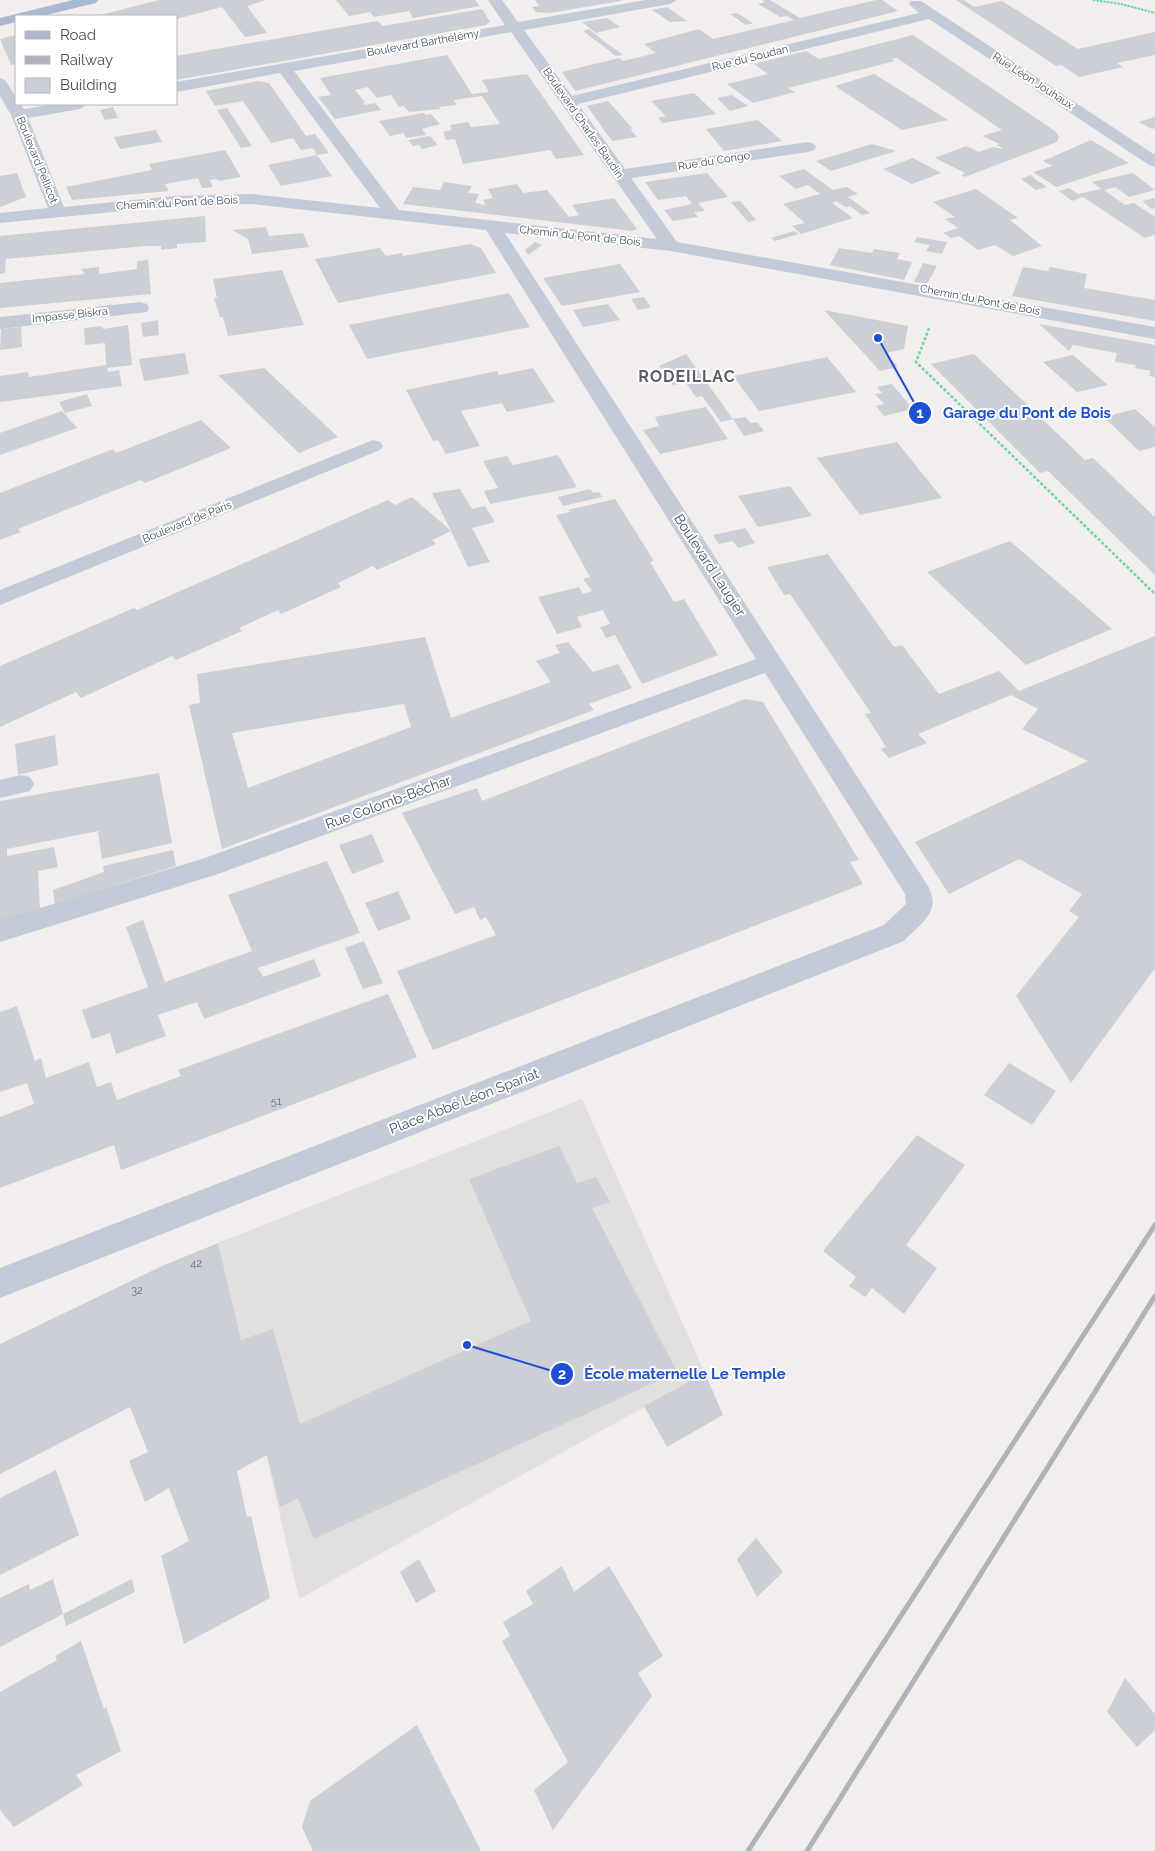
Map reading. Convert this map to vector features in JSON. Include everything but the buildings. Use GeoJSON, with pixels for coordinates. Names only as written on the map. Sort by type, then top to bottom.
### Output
{"type":"FeatureCollection","features":[{"type":"Feature","properties":{"kind":"main road"},"geometry":{"type":"LineString","coordinates":[[29,15],[91,0]]}},
{"type":"Feature","properties":{"kind":"main road"},"geometry":{"type":"LineString","coordinates":[[0,22],[15,18]]}},
{"type":"Feature","properties":{"kind":"street","name":"Boulevard Charles Baudin"},"geometry":{"type":"LineString","coordinates":[[495,0],[671,246]]}},
{"type":"Feature","properties":{"kind":"street","name":"Boulevard Barthélémy"},"geometry":{"type":"LineString","coordinates":[[178,87],[670,0]]}},
{"type":"Feature","properties":{"kind":"street","name":"Rue Léon Jouhaux"},"geometry":{"type":"LineString","coordinates":[[910,0],[1155,162]]}},
{"type":"Feature","properties":{"kind":"street","name":"Rue du Soudan"},"geometry":{"type":"LineString","coordinates":[[568,102],[931,14]]}},
{"type":"Feature","properties":{"kind":"street"},"geometry":{"type":"LineString","coordinates":[[284,68],[394,215]]}},
{"type":"Feature","properties":{"kind":"street","name":"Boulevard Péllicot"},"geometry":{"type":"LineString","coordinates":[[0,83],[19,115],[58,212]]}},
{"type":"Feature","properties":{"kind":"street"},"geometry":{"type":"LineString","coordinates":[[19,115],[74,105]]}},
{"type":"Feature","properties":{"kind":"street","name":"Rue du Congo"},"geometry":{"type":"LineString","coordinates":[[620,175],[808,147]]}},
{"type":"Feature","properties":{"kind":"street","name":"Chemin du Pont de Bois"},"geometry":{"type":"LineString","coordinates":[[0,218],[174,202],[252,199],[671,246],[942,293],[1155,333]]}},
{"type":"Feature","properties":{"kind":"street","name":"Boulevard Laugier"},"geometry":{"type":"LineString","coordinates":[[492,226],[918,893],[920,907]]}},
{"type":"Feature","properties":{"kind":"street","name":"Impasse Biskra"},"geometry":{"type":"LineString","coordinates":[[0,323],[140,308]]}},
{"type":"Feature","properties":{"kind":"street","name":"Boulevard de Paris"},"geometry":{"type":"LineString","coordinates":[[0,598],[373,446]]}},
{"type":"Feature","properties":{"kind":"street","name":"Rue Colomb-Béchar"},"geometry":{"type":"LineString","coordinates":[[0,931],[209,867],[772,662]]}},
{"type":"Feature","properties":{"kind":"street","name":"Place Abbé Léon Spariat"},"geometry":{"type":"LineString","coordinates":[[0,1283],[894,933],[920,907]]}},
{"type":"Feature","properties":{"kind":"path"},"geometry":{"type":"LineString","coordinates":[[1093,0],[1121,4],[1155,13]]}},
{"type":"Feature","properties":{"kind":"path"},"geometry":{"type":"LineString","coordinates":[[942,293],[916,362],[1155,594]]}},
{"type":"Feature","properties":{"kind":"shaded area"},"geometry":{"type":"Polygon","coordinates":[[[582,1099],[705,1373],[299,1599],[218,1243],[582,1099]]]}},
{"type":"Feature","properties":{"kind":"railway"},"geometry":{"type":"LineString","coordinates":[[748,1851],[1155,1225]]}},
{"type":"Feature","properties":{"kind":"railway"},"geometry":{"type":"LineString","coordinates":[[807,1851],[1155,1296]]}},
{"type":"Feature","properties":{"kind":"place","name":"Garage du Pont de Bois"},"geometry":{"type":"Point","coordinates":[878,338]}},
{"type":"Feature","properties":{"kind":"place","name":"École maternelle Le Temple"},"geometry":{"type":"Point","coordinates":[467,1345]}},
{"type":"Feature","properties":{"kind":"district","name":"RODEILLAC"},"geometry":{"type":"Point","coordinates":[687,376]}}]}
